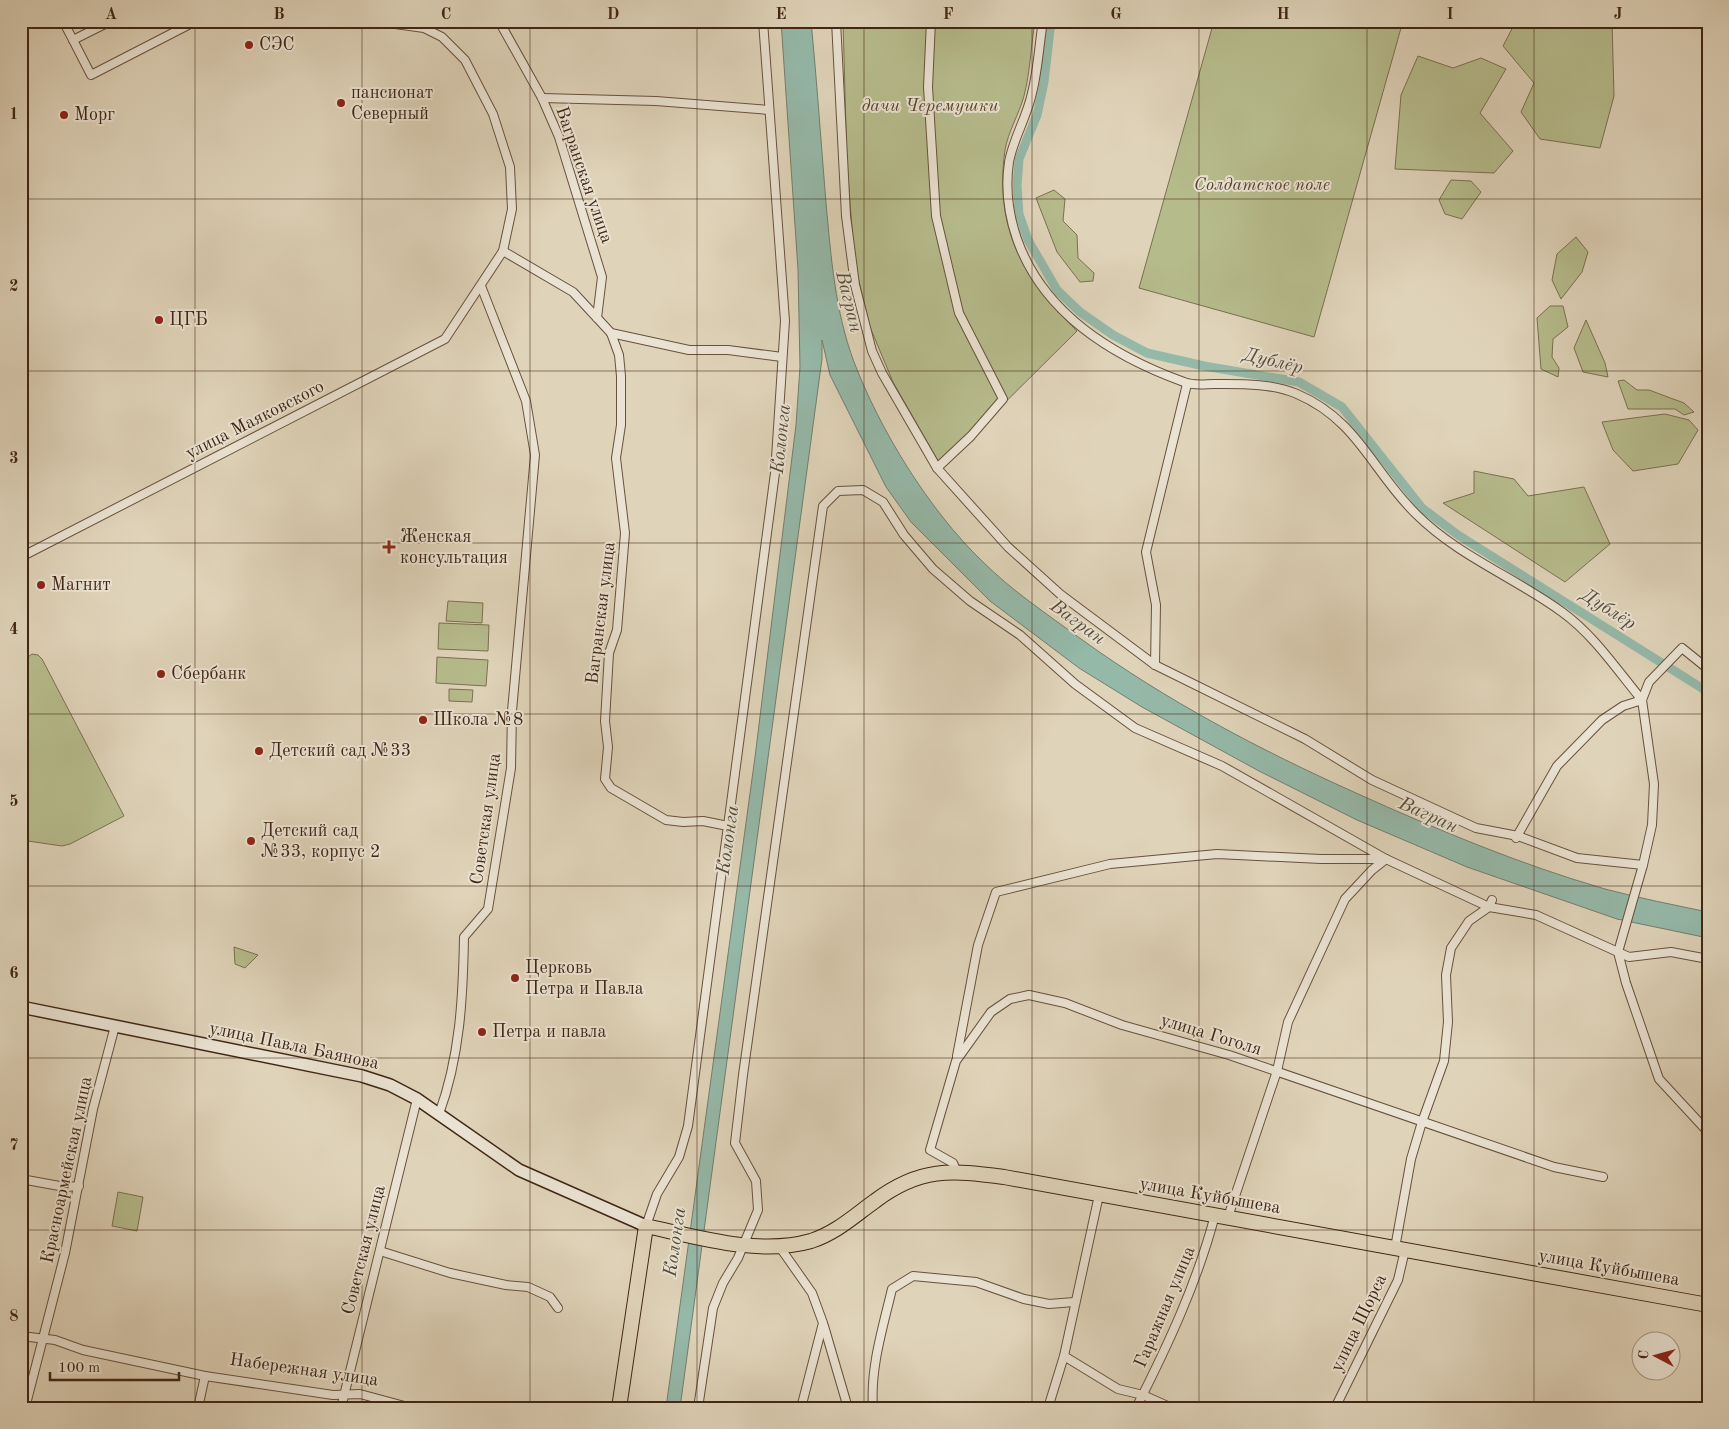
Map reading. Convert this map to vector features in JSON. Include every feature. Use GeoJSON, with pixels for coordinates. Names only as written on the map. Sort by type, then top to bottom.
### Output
{"type":"FeatureCollection","features":[{"type":"Feature","properties":{"kind":"highway","name":"улица Куйбышева"},"geometry":{"type":"LineString","coordinates":[[646,1226],[744,1244],[779,1246],[810,1241],[834,1231],[893,1188],[916,1177],[956,1172],[1004,1178],[1222,1216],[1708,1305]]}},
{"type":"Feature","properties":{"kind":"highway"},"geometry":{"type":"LineString","coordinates":[[619,1408],[646,1226]]}},
{"type":"Feature","properties":{"kind":"main road","name":"улица Павла Баянова"},"geometry":{"type":"LineString","coordinates":[[21,1006],[362,1076],[390,1085],[417,1099],[519,1170],[646,1226]]}},
{"type":"Feature","properties":{"kind":"street"},"geometry":{"type":"LineString","coordinates":[[63,21],[91,75],[196,21]]}},
{"type":"Feature","properties":{"kind":"street"},"geometry":{"type":"LineString","coordinates":[[73,40],[110,21]]}},
{"type":"Feature","properties":{"kind":"street"},"geometry":{"type":"LineString","coordinates":[[300,21],[388,23],[424,28],[442,37],[466,60],[493,114],[510,167],[512,209],[503,251],[573,292],[611,334],[689,350],[728,350],[782,357]]}},
{"type":"Feature","properties":{"kind":"street","name":"Вагранская улица"},"geometry":{"type":"LineString","coordinates":[[499,21],[542,98],[559,137],[602,277],[597,318]]}},
{"type":"Feature","properties":{"kind":"street"},"geometry":{"type":"LineString","coordinates":[[646,1226],[657,1194],[679,1157],[688,1126],[775,473],[785,321],[764,21]]}},
{"type":"Feature","properties":{"kind":"street"},"geometry":{"type":"LineString","coordinates":[[836,21],[846,216],[855,284],[872,351],[882,373],[937,468],[1016,554],[1060,594],[1156,666],[1305,739],[1372,780],[1476,828],[1517,838],[1577,858],[1643,865]]}},
{"type":"Feature","properties":{"kind":"street"},"geometry":{"type":"LineString","coordinates":[[930,21],[928,87],[936,216],[959,313],[1003,399],[971,436],[937,468]]}},
{"type":"Feature","properties":{"kind":"street"},"geometry":{"type":"LineString","coordinates":[[1043,21],[1032,94],[1009,161],[1007,203],[1022,254],[1034,277],[1051,300],[1082,330],[1132,361],[1187,384],[1242,384],[1279,388],[1296,394],[1321,407],[1346,425],[1414,513],[1446,540],[1562,612],[1588,635],[1642,700]]}},
{"type":"Feature","properties":{"kind":"street"},"geometry":{"type":"LineString","coordinates":[[542,98],[656,101],[769,110]]}},
{"type":"Feature","properties":{"kind":"street","name":"улица Маяковского"},"geometry":{"type":"LineString","coordinates":[[21,557],[445,339],[503,251]]}},
{"type":"Feature","properties":{"kind":"street","name":"Советская улица"},"geometry":{"type":"LineString","coordinates":[[439,1114],[451,1078],[462,1007],[464,937],[488,909],[511,768],[512,711],[535,455],[526,401],[481,286]]}},
{"type":"Feature","properties":{"kind":"street","name":"Вагранская улица"},"geometry":{"type":"LineString","coordinates":[[611,334],[619,356],[621,376],[621,425],[616,458],[625,533],[617,630],[609,653],[605,721],[608,747],[605,779],[611,788],[666,820],[683,822],[703,821],[728,826]]}},
{"type":"Feature","properties":{"kind":"street"},"geometry":{"type":"LineString","coordinates":[[1156,666],[1156,606],[1146,552],[1187,384]]}},
{"type":"Feature","properties":{"kind":"street"},"geometry":{"type":"LineString","coordinates":[[698,1408],[713,1308],[758,1210],[756,1181],[735,1143],[742,1075],[823,506],[838,491],[863,490],[882,502],[904,535],[933,569],[970,601],[1020,635],[1074,684],[1135,728],[1222,766],[1386,858],[1490,903],[1536,915],[1630,957],[1671,952],[1708,959]]}},
{"type":"Feature","properties":{"kind":"street"},"geometry":{"type":"LineString","coordinates":[[1708,669],[1682,648],[1649,682],[1642,700],[1654,784],[1652,825],[1643,865],[1618,952],[1626,983],[1660,1079],[1708,1132]]}},
{"type":"Feature","properties":{"kind":"street"},"geometry":{"type":"LineString","coordinates":[[1517,838],[1557,766],[1602,720],[1623,706],[1642,700]]}},
{"type":"Feature","properties":{"kind":"street"},"geometry":{"type":"LineString","coordinates":[[956,1061],[978,945],[996,892],[1110,864],[1217,854],[1321,859],[1386,858]]}},
{"type":"Feature","properties":{"kind":"street","name":"Гаражная улица"},"geometry":{"type":"LineString","coordinates":[[1136,1408],[1182,1315],[1222,1216],[1277,1072],[1288,1022],[1345,899],[1386,858]]}},
{"type":"Feature","properties":{"kind":"street","name":"улица Щорса"},"geometry":{"type":"LineString","coordinates":[[1335,1408],[1398,1280],[1411,1159],[1444,1061],[1448,1022],[1446,975],[1451,948],[1469,921],[1490,903]]}},
{"type":"Feature","properties":{"kind":"street","name":"улица Гоголя"},"geometry":{"type":"LineString","coordinates":[[956,1172],[954,1162],[930,1150],[956,1061],[991,1012],[1010,1000],[1029,995],[1064,1003],[1122,1025],[1229,1054],[1554,1167],[1603,1178]]}},
{"type":"Feature","properties":{"kind":"street","name":"Красноармейская улица"},"geometry":{"type":"LineString","coordinates":[[25,1408],[44,1338],[79,1186],[93,1109],[115,1026]]}},
{"type":"Feature","properties":{"kind":"street","name":"Советская улица"},"geometry":{"type":"LineString","coordinates":[[341,1408],[417,1099]]}},
{"type":"Feature","properties":{"kind":"street"},"geometry":{"type":"LineString","coordinates":[[21,1179],[65,1187],[79,1186]]}},
{"type":"Feature","properties":{"kind":"street"},"geometry":{"type":"LineString","coordinates":[[1048,1408],[1064,1356],[1074,1302],[1099,1195]]}},
{"type":"Feature","properties":{"kind":"street"},"geometry":{"type":"LineString","coordinates":[[779,1246],[812,1293],[824,1323],[848,1408]]}},
{"type":"Feature","properties":{"kind":"street"},"geometry":{"type":"LineString","coordinates":[[380,1251],[450,1273],[506,1285],[528,1287],[550,1298],[558,1308]]}},
{"type":"Feature","properties":{"kind":"street"},"geometry":{"type":"LineString","coordinates":[[873,1408],[872,1393],[880,1338],[892,1289],[913,1276],[976,1282],[1024,1300],[1049,1304],[1074,1302]]}},
{"type":"Feature","properties":{"kind":"street"},"geometry":{"type":"LineString","coordinates":[[801,1408],[824,1323]]}},
{"type":"Feature","properties":{"kind":"street","name":"Набережная улица"},"geometry":{"type":"LineString","coordinates":[[21,1336],[55,1340],[83,1350],[205,1376],[333,1395],[360,1394],[412,1408]]}},
{"type":"Feature","properties":{"kind":"street"},"geometry":{"type":"LineString","coordinates":[[1064,1356],[1118,1389],[1143,1395],[1172,1408]]}},
{"type":"Feature","properties":{"kind":"street"},"geometry":{"type":"LineString","coordinates":[[198,1408],[205,1376]]}},
{"type":"Feature","properties":{"kind":"green space","name":"дачи Черемушки"},"geometry":{"type":"Polygon","coordinates":[[[843,21],[1035,21],[1024,96],[1005,150],[1004,204],[1009,228],[1017,250],[1028,271],[1041,292],[1077,331],[941,466],[893,382],[870,327],[855,265],[847,165],[843,21]]]}},
{"type":"Feature","properties":{"kind":"green space","name":"Солдатское поле"},"geometry":{"type":"Polygon","coordinates":[[[1214,21],[1403,21],[1314,337],[1139,288],[1214,21]]]}},
{"type":"Feature","properties":{"kind":"green space"},"geometry":{"type":"Polygon","coordinates":[[[1516,21],[1612,21],[1614,96],[1600,148],[1540,139],[1521,112],[1534,83],[1503,46],[1516,21]]]}},
{"type":"Feature","properties":{"kind":"green space"},"geometry":{"type":"Polygon","coordinates":[[[1418,56],[1453,68],[1481,58],[1506,69],[1480,113],[1513,151],[1494,173],[1395,169],[1401,95],[1418,56]]]}},
{"type":"Feature","properties":{"kind":"green space"},"geometry":{"type":"Polygon","coordinates":[[[1451,180],[1471,181],[1481,192],[1462,219],[1445,214],[1439,200],[1451,180]]]}},
{"type":"Feature","properties":{"kind":"green space"},"geometry":{"type":"Polygon","coordinates":[[[1054,190],[1065,199],[1063,221],[1077,235],[1078,258],[1094,273],[1093,281],[1080,282],[1057,252],[1036,198],[1054,190]]]}},
{"type":"Feature","properties":{"kind":"green space"},"geometry":{"type":"Polygon","coordinates":[[[1576,237],[1588,252],[1582,272],[1561,299],[1552,280],[1557,254],[1576,237]]]}},
{"type":"Feature","properties":{"kind":"green space"},"geometry":{"type":"Polygon","coordinates":[[[1550,306],[1563,306],[1568,327],[1553,339],[1552,357],[1559,368],[1558,377],[1541,369],[1537,318],[1550,306]]]}},
{"type":"Feature","properties":{"kind":"green space"},"geometry":{"type":"Polygon","coordinates":[[[1586,320],[1605,363],[1608,377],[1583,372],[1574,348],[1586,320]]]}},
{"type":"Feature","properties":{"kind":"green space"},"geometry":{"type":"Polygon","coordinates":[[[1624,380],[1637,390],[1649,390],[1684,403],[1694,412],[1684,415],[1675,409],[1628,409],[1618,381],[1624,380]]]}},
{"type":"Feature","properties":{"kind":"green space"},"geometry":{"type":"Polygon","coordinates":[[[1665,414],[1689,420],[1698,430],[1678,464],[1633,471],[1613,450],[1602,422],[1665,414]]]}},
{"type":"Feature","properties":{"kind":"green space"},"geometry":{"type":"Polygon","coordinates":[[[1474,471],[1514,479],[1528,496],[1584,487],[1610,544],[1565,582],[1443,503],[1474,493],[1474,471]]]}},
{"type":"Feature","properties":{"kind":"green space"},"geometry":{"type":"Polygon","coordinates":[[[448,601],[483,603],[482,623],[446,621],[448,601]]]}},
{"type":"Feature","properties":{"kind":"green space"},"geometry":{"type":"Polygon","coordinates":[[[439,623],[489,625],[488,651],[438,649],[439,623]]]}},
{"type":"Feature","properties":{"kind":"green space"},"geometry":{"type":"Polygon","coordinates":[[[32,654],[38,655],[42,659],[124,816],[70,844],[62,846],[21,840],[21,692],[28,657],[32,654]]]}},
{"type":"Feature","properties":{"kind":"green space"},"geometry":{"type":"Polygon","coordinates":[[[437,657],[488,660],[486,686],[436,683],[437,657]]]}},
{"type":"Feature","properties":{"kind":"green space"},"geometry":{"type":"Polygon","coordinates":[[[449,689],[473,690],[472,702],[449,701],[449,689]]]}},
{"type":"Feature","properties":{"kind":"green space"},"geometry":{"type":"Polygon","coordinates":[[[234,947],[258,955],[245,968],[235,964],[234,947]]]}},
{"type":"Feature","properties":{"kind":"green space"},"geometry":{"type":"Polygon","coordinates":[[[118,1192],[143,1197],[137,1231],[112,1226],[118,1192]]]}},
{"type":"Feature","properties":{"kind":"shaded area"},"geometry":{"type":"Polygon","coordinates":[[[781,21],[811,21],[832,264],[842,323],[854,362],[878,415],[908,468],[943,518],[982,561],[1030,602],[1114,662],[1180,704],[1249,742],[1387,807],[1541,869],[1605,889],[1708,912],[1708,938],[1617,919],[1467,867],[1357,820],[1259,771],[1142,707],[1079,668],[990,601],[911,522],[886,487],[830,375],[822,340],[822,359],[680,1408],[666,1408],[755,757],[796,425],[800,367],[798,269],[781,21]]]}},
{"type":"Feature","properties":{"kind":"waterway","name":"Дублёр"},"geometry":{"type":"LineString","coordinates":[[1051,21],[1044,82],[1037,115],[1019,159],[1017,186],[1019,214],[1028,240],[1057,290],[1080,312],[1113,335],[1147,353],[1204,366],[1299,382],[1342,407],[1422,508],[1458,535],[1708,692]]}},
{"type":"Feature","properties":{"kind":"place","name":"СЭС"},"geometry":{"type":"Point","coordinates":[249,45]}},
{"type":"Feature","properties":{"kind":"place","name":"пансионат Северный"},"geometry":{"type":"Point","coordinates":[341,103]}},
{"type":"Feature","properties":{"kind":"place","name":"Морг"},"geometry":{"type":"Point","coordinates":[64,115]}},
{"type":"Feature","properties":{"kind":"place","name":"ЦГБ"},"geometry":{"type":"Point","coordinates":[159,320]}},
{"type":"Feature","properties":{"kind":"place","name":"Женская консультация"},"geometry":{"type":"Point","coordinates":[389,547]}},
{"type":"Feature","properties":{"kind":"place","name":"Магнит"},"geometry":{"type":"Point","coordinates":[41,585]}},
{"type":"Feature","properties":{"kind":"place","name":"Сбербанк"},"geometry":{"type":"Point","coordinates":[161,674]}},
{"type":"Feature","properties":{"kind":"place","name":"Школа №8"},"geometry":{"type":"Point","coordinates":[423,720]}},
{"type":"Feature","properties":{"kind":"place","name":"Детский сад №33"},"geometry":{"type":"Point","coordinates":[259,751]}},
{"type":"Feature","properties":{"kind":"place","name":"Детский сад №33, корпус 2"},"geometry":{"type":"Point","coordinates":[251,841]}},
{"type":"Feature","properties":{"kind":"place","name":"Церковь Петра и Павла"},"geometry":{"type":"Point","coordinates":[515,978]}},
{"type":"Feature","properties":{"kind":"place","name":"Петра и павла"},"geometry":{"type":"Point","coordinates":[482,1032]}},
{"type":"Feature","properties":{"kind":"water label","name":"Вагран"},"geometry":{"type":"Point","coordinates":[848,302]}},
{"type":"Feature","properties":{"kind":"water label","name":"Колонга"},"geometry":{"type":"Point","coordinates":[782,439]}},
{"type":"Feature","properties":{"kind":"water label","name":"Вагран"},"geometry":{"type":"Point","coordinates":[1077,623]}},
{"type":"Feature","properties":{"kind":"water label","name":"Вагран"},"geometry":{"type":"Point","coordinates":[1428,816]}},
{"type":"Feature","properties":{"kind":"water label","name":"Колонга"},"geometry":{"type":"Point","coordinates":[729,840]}},
{"type":"Feature","properties":{"kind":"water label","name":"Колонга"},"geometry":{"type":"Point","coordinates":[676,1242]}}]}
